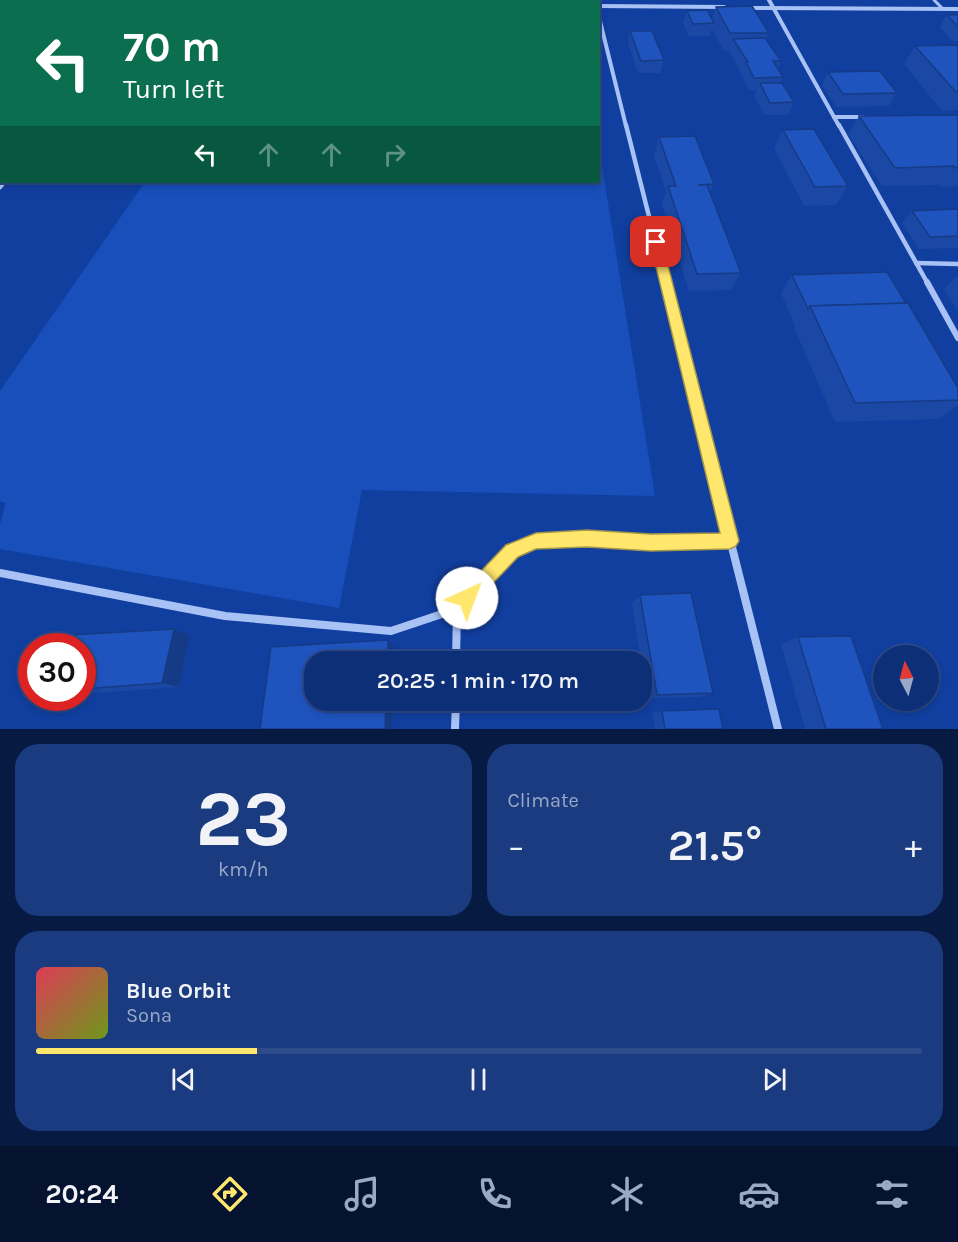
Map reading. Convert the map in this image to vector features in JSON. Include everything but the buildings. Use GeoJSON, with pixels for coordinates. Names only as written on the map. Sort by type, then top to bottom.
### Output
{"type":"FeatureCollection","features":[{"type":"Feature","properties":{"kind":"street"},"geometry":{"type":"LineString","coordinates":[[768,0],[958,338]]}},
{"type":"Feature","properties":{"kind":"street"},"geometry":{"type":"LineString","coordinates":[[600,6],[726,8]]}},
{"type":"Feature","properties":{"kind":"street"},"geometry":{"type":"LineString","coordinates":[[738,8],[958,9]]}},
{"type":"Feature","properties":{"kind":"street"},"geometry":{"type":"LineString","coordinates":[[600,21],[778,729]]}},
{"type":"Feature","properties":{"kind":"street"},"geometry":{"type":"LineString","coordinates":[[834,117],[868,117]]}},
{"type":"Feature","properties":{"kind":"street"},"geometry":{"type":"LineString","coordinates":[[916,263],[958,264]]}},
{"type":"Feature","properties":{"kind":"street"},"geometry":{"type":"LineString","coordinates":[[0,573],[225,616],[391,631],[457,609],[512,551],[536,541],[587,538],[651,543],[730,541]]}},
{"type":"Feature","properties":{"kind":"street"},"geometry":{"type":"LineString","coordinates":[[456,651],[457,609]]}},
{"type":"Feature","properties":{"kind":"street"},"geometry":{"type":"LineString","coordinates":[[455,729],[456,711]]}},
{"type":"Feature","properties":{"kind":"lane"},"geometry":{"type":"LineString","coordinates":[[934,0],[943,9]]}},
{"type":"Feature","properties":{"kind":"shaded area"},"geometry":{"type":"Polygon","coordinates":[[[600,153],[655,496],[362,490],[339,608],[0,549],[0,524],[6,503],[0,501],[0,391],[144,183],[600,183],[600,153]]]}},
{"type":"Feature","properties":{"kind":"route"},"geometry":{"type":"LineString","coordinates":[[467,598],[512,551],[536,541],[587,538],[651,543],[730,541],[656,242]]}}]}
